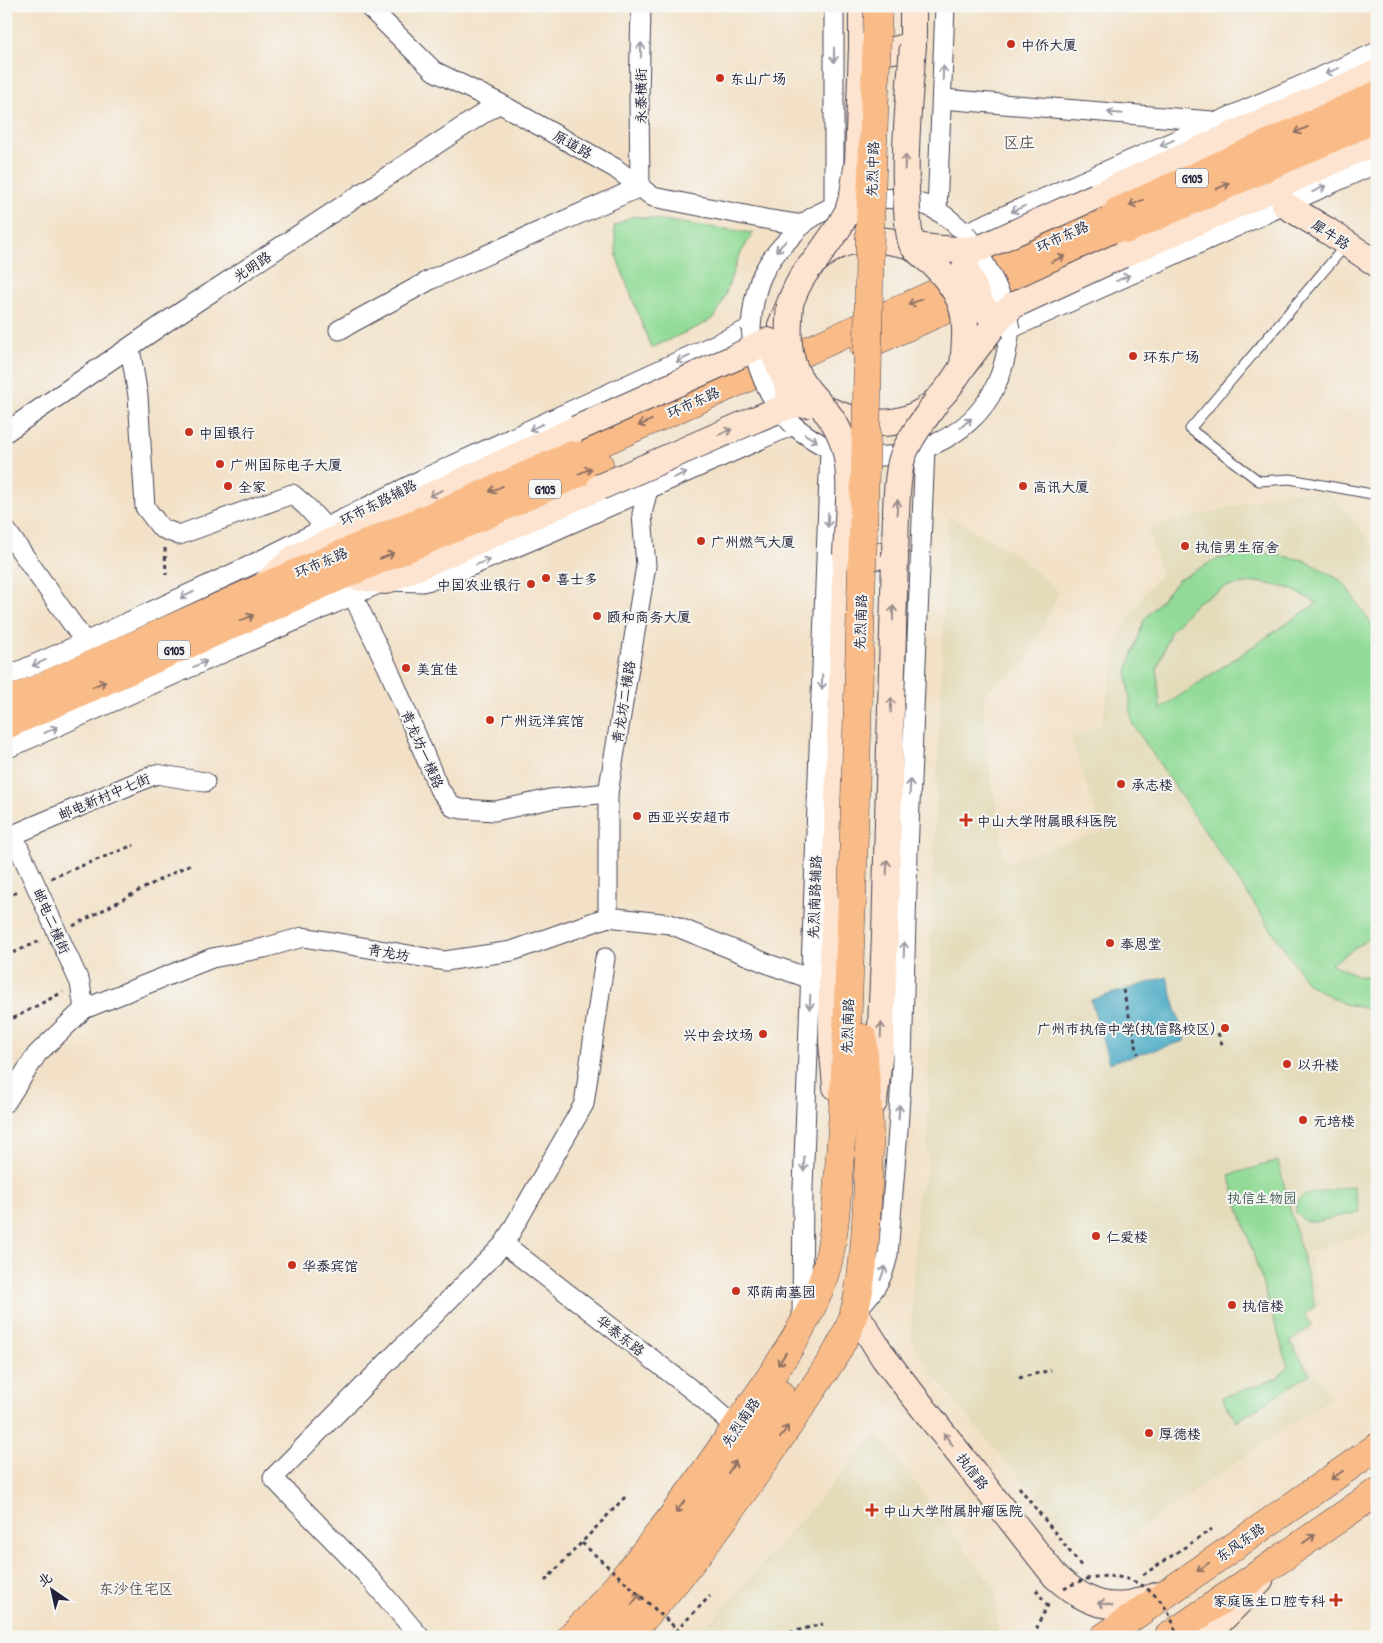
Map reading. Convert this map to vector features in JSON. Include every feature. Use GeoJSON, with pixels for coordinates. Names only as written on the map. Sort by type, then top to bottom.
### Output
{"type":"FeatureCollection","features":[{"type":"Feature","properties":{"kind":"main road","name":"先烈中路"},"geometry":{"type":"LineString","coordinates":[[875,328],[892,6]]}},
{"type":"Feature","properties":{"kind":"main road"},"geometry":{"type":"LineString","coordinates":[[913,6],[913,45],[905,170],[909,225],[913,246],[945,276],[958,297],[966,329],[963,366]]}},
{"type":"Feature","properties":{"kind":"main road","name":"先烈中路"},"geometry":{"type":"LineString","coordinates":[[867,7],[870,227],[875,328]]}},
{"type":"Feature","properties":{"kind":"main road"},"geometry":{"type":"LineString","coordinates":[[759,334],[772,338],[780,327],[800,282],[839,227],[848,211],[854,194],[858,161],[862,47],[867,7]]}},
{"type":"Feature","properties":{"kind":"main road"},"geometry":{"type":"LineString","coordinates":[[862,47],[869,50],[887,51],[913,45]]}},
{"type":"Feature","properties":{"kind":"main road"},"geometry":{"type":"LineString","coordinates":[[815,260],[836,246],[853,240],[888,240],[913,246],[956,250],[968,241],[1004,238],[1232,135],[1377,74]]}},
{"type":"Feature","properties":{"kind":"main road","name":"环市东路"},"geometry":{"type":"LineString","coordinates":[[6,703],[253,578],[348,574],[473,499],[1377,95]]}},
{"type":"Feature","properties":{"kind":"main road","name":"环市东路"},"geometry":{"type":"LineString","coordinates":[[6,725],[537,492],[1377,118]]}},
{"type":"Feature","properties":{"kind":"main road"},"geometry":{"type":"LineString","coordinates":[[869,1130],[880,1049],[898,485],[902,461],[908,445],[963,366],[1005,323],[1014,305],[1377,141]]}},
{"type":"Feature","properties":{"kind":"main road","name":"犀牛路"},"geometry":{"type":"LineString","coordinates":[[1285,205],[1377,264]]}},
{"type":"Feature","properties":{"kind":"main road"},"geometry":{"type":"LineString","coordinates":[[968,241],[965,268],[982,306],[988,313],[1005,323]]}},
{"type":"Feature","properties":{"kind":"main road"},"geometry":{"type":"LineString","coordinates":[[790,305],[788,341],[793,365],[804,386],[834,420],[847,460],[848,504],[832,985],[832,1042],[836,1091],[844,1112]]}},
{"type":"Feature","properties":{"kind":"main road","name":"先烈南路"},"geometry":{"type":"LineString","coordinates":[[573,1634],[665,1528],[736,1428],[768,1381],[802,1323],[820,1287],[828,1262],[833,1232],[844,1112],[859,899],[875,328]]}},
{"type":"Feature","properties":{"kind":"main road"},"geometry":{"type":"LineString","coordinates":[[759,334],[787,384],[792,415]]}},
{"type":"Feature","properties":{"kind":"main road"},"geometry":{"type":"LineString","coordinates":[[253,578],[736,357],[759,334]]}},
{"type":"Feature","properties":{"kind":"main road"},"geometry":{"type":"LineString","coordinates":[[348,574],[385,582],[600,487],[792,415],[809,404],[847,418],[878,424],[917,414],[937,401]]}},
{"type":"Feature","properties":{"kind":"main road"},"geometry":{"type":"LineString","coordinates":[[846,555],[895,556]]}},
{"type":"Feature","properties":{"kind":"main road","name":"先烈南路"},"geometry":{"type":"LineString","coordinates":[[626,1637],[672,1586],[704,1546],[757,1473],[825,1371],[855,1312],[867,1217],[869,1130],[864,1064],[859,899]]}},
{"type":"Feature","properties":{"kind":"main road","name":"先烈南路"},"geometry":{"type":"LineString","coordinates":[[606,1637],[670,1556],[748,1443],[808,1349],[826,1315],[837,1287],[849,1242],[864,1064]]}},
{"type":"Feature","properties":{"kind":"main road","name":"执信路"},"geometry":{"type":"LineString","coordinates":[[855,1312],[884,1358],[1055,1576],[1086,1599],[1112,1606],[1125,1605],[1169,1591]]}},
{"type":"Feature","properties":{"kind":"main road","name":"东风东路"},"geometry":{"type":"LineString","coordinates":[[1104,1637],[1377,1447]]}},
{"type":"Feature","properties":{"kind":"main road"},"geometry":{"type":"LineString","coordinates":[[1168,1637],[1377,1492]]}},
{"type":"Feature","properties":{"kind":"main road"},"geometry":{"type":"LineString","coordinates":[[1204,1637],[1283,1557]]}},
{"type":"Feature","properties":{"kind":"street","name":"原道路"},"geometry":{"type":"LineString","coordinates":[[368,6],[434,70],[499,103],[615,168],[653,197],[803,225]]}},
{"type":"Feature","properties":{"kind":"street","name":"永泰横街"},"geometry":{"type":"LineString","coordinates":[[640,186],[641,6]]}},
{"type":"Feature","properties":{"kind":"street"},"geometry":{"type":"LineString","coordinates":[[834,6],[834,207]]}},
{"type":"Feature","properties":{"kind":"street"},"geometry":{"type":"LineString","coordinates":[[937,211],[945,6]]}},
{"type":"Feature","properties":{"kind":"street"},"geometry":{"type":"LineString","coordinates":[[759,334],[752,307],[760,279],[776,250],[807,221],[834,207],[859,200],[887,198],[914,202],[937,211],[968,241],[1216,122],[1377,52]]}},
{"type":"Feature","properties":{"kind":"street"},"geometry":{"type":"LineString","coordinates":[[942,99],[1216,122]]}},
{"type":"Feature","properties":{"kind":"street","name":"光明路"},"geometry":{"type":"LineString","coordinates":[[6,432],[499,103]]}},
{"type":"Feature","properties":{"kind":"street"},"geometry":{"type":"LineString","coordinates":[[385,582],[422,582],[447,576],[489,559],[648,489],[792,415],[807,437],[830,449],[858,455],[885,457],[925,449],[950,437],[984,406],[996,386],[1006,359],[1005,323],[1285,205],[1377,163]]}},
{"type":"Feature","properties":{"kind":"street"},"geometry":{"type":"LineString","coordinates":[[339,330],[432,279],[640,186]]}},
{"type":"Feature","properties":{"kind":"street","name":"环市东路辅路"},"geometry":{"type":"LineString","coordinates":[[6,677],[86,642],[253,578],[326,528],[425,478],[759,334]]}},
{"type":"Feature","properties":{"kind":"street"},"geometry":{"type":"LineString","coordinates":[[130,348],[138,396],[145,507],[161,528],[179,535],[292,494],[326,528],[294,558]]}},
{"type":"Feature","properties":{"kind":"street","name":"先烈南路辅路"},"geometry":{"type":"LineString","coordinates":[[802,1323],[803,1188],[830,449]]}},
{"type":"Feature","properties":{"kind":"street"},"geometry":{"type":"LineString","coordinates":[[855,1312],[880,1281],[888,1255],[902,1061],[907,862],[925,449]]}},
{"type":"Feature","properties":{"kind":"street","name":"青龙坊二横路"},"geometry":{"type":"LineString","coordinates":[[608,917],[608,793],[646,566],[642,514],[648,489]]}},
{"type":"Feature","properties":{"kind":"street"},"geometry":{"type":"LineString","coordinates":[[6,530],[86,642]]}},
{"type":"Feature","properties":{"kind":"street"},"geometry":{"type":"LineString","coordinates":[[294,558],[348,574]]}},
{"type":"Feature","properties":{"kind":"street"},"geometry":{"type":"LineString","coordinates":[[6,749],[348,574]]}},
{"type":"Feature","properties":{"kind":"street","name":"青龙坊一横路"},"geometry":{"type":"LineString","coordinates":[[348,574],[439,789],[453,807],[496,811],[550,799],[608,793]]}},
{"type":"Feature","properties":{"kind":"street","name":"邮电新村中七街"},"geometry":{"type":"LineString","coordinates":[[10,836],[156,774],[205,782]]}},
{"type":"Feature","properties":{"kind":"street","name":"邮电二横街"},"geometry":{"type":"LineString","coordinates":[[10,836],[36,884],[80,983],[84,1009]]}},
{"type":"Feature","properties":{"kind":"street","name":"青龙坊"},"geometry":{"type":"LineString","coordinates":[[6,1102],[37,1054],[84,1009],[212,958],[264,948],[302,937],[445,962],[512,951],[608,917],[670,924],[811,979]]}},
{"type":"Feature","properties":{"kind":"street"},"geometry":{"type":"LineString","coordinates":[[420,1637],[366,1574],[273,1478],[504,1244],[584,1104],[605,958]]}},
{"type":"Feature","properties":{"kind":"street","name":"华泰东路"},"geometry":{"type":"LineString","coordinates":[[504,1244],[701,1397],[736,1428]]}},
{"type":"Feature","properties":{"kind":"lane"},"geometry":{"type":"LineString","coordinates":[[1347,244],[1190,429],[1259,481],[1290,479],[1377,495]]}},
{"type":"Feature","properties":{"kind":"path"},"geometry":{"type":"LineString","coordinates":[[166,574],[165,552],[168,531]]}},
{"type":"Feature","properties":{"kind":"path"},"geometry":{"type":"LineString","coordinates":[[6,897],[134,844]]}},
{"type":"Feature","properties":{"kind":"path"},"geometry":{"type":"LineString","coordinates":[[6,956],[58,933],[144,887],[194,864]]}},
{"type":"Feature","properties":{"kind":"path"},"geometry":{"type":"LineString","coordinates":[[6,1022],[80,983]]}},
{"type":"Feature","properties":{"kind":"path"},"geometry":{"type":"LineString","coordinates":[[1123,990],[1138,1054]]}},
{"type":"Feature","properties":{"kind":"path"},"geometry":{"type":"LineString","coordinates":[[1218,1033],[1223,1047]]}},
{"type":"Feature","properties":{"kind":"path"},"geometry":{"type":"LineString","coordinates":[[1019,1378],[1051,1370]]}},
{"type":"Feature","properties":{"kind":"path"},"geometry":{"type":"LineString","coordinates":[[1019,1487],[1084,1570]]}},
{"type":"Feature","properties":{"kind":"path"},"geometry":{"type":"LineString","coordinates":[[545,1581],[626,1496]]}},
{"type":"Feature","properties":{"kind":"path"},"geometry":{"type":"LineString","coordinates":[[1134,1581],[1212,1529]]}},
{"type":"Feature","properties":{"kind":"path"},"geometry":{"type":"LineString","coordinates":[[582,1543],[678,1630]]}},
{"type":"Feature","properties":{"kind":"path"},"geometry":{"type":"LineString","coordinates":[[1057,1595],[1080,1580],[1097,1576],[1114,1576],[1134,1581],[1144,1586],[1160,1600],[1171,1618],[1176,1637]]}},
{"type":"Feature","properties":{"kind":"path"},"geometry":{"type":"LineString","coordinates":[[670,1637],[710,1596]]}},
{"type":"Feature","properties":{"kind":"path"},"geometry":{"type":"LineString","coordinates":[[1035,1637],[1042,1614],[1052,1600]]}},
{"type":"Feature","properties":{"kind":"path"},"geometry":{"type":"LineString","coordinates":[[783,1637],[791,1632],[823,1624]]}},
{"type":"Feature","properties":{"kind":"shaded area","name":"广州市执信中学(执信路校区)"},"geometry":{"type":"Polygon","coordinates":[[[1288,492],[1328,492],[1348,513],[1377,551],[1377,1152],[1373,1164],[1377,1176],[1377,1230],[1308,1252],[1321,1304],[1309,1315],[1315,1329],[1297,1344],[1331,1397],[1112,1548],[1081,1547],[977,1428],[921,1358],[911,1337],[917,1197],[927,1172],[932,894],[948,516],[1017,555],[1059,592],[1023,669],[1002,678],[983,697],[991,779],[1005,862],[1102,832],[1071,737],[1101,726],[1119,637],[1144,593],[1161,575],[1148,528],[1288,492]]]}},
{"type":"Feature","properties":{"kind":"shaded area","name":"中山大学附属肿瘤医院"},"geometry":{"type":"Polygon","coordinates":[[[877,1433],[995,1588],[998,1637],[693,1637],[719,1613],[877,1433]]]}},
{"type":"Feature","properties":{"kind":"green space"},"geometry":{"type":"Polygon","coordinates":[[[633,216],[753,233],[738,258],[723,301],[715,317],[702,325],[651,348],[617,258],[614,226],[633,216]]]}},
{"type":"Feature","properties":{"kind":"green space"},"geometry":{"type":"Polygon","coordinates":[[[1260,552],[1304,560],[1342,581],[1377,632],[1377,933],[1331,964],[1359,976],[1377,978],[1377,1010],[1344,1004],[1308,984],[1132,723],[1127,671],[1144,620],[1178,580],[1217,559],[1260,552]],[[1257,582],[1226,587],[1197,602],[1170,632],[1157,670],[1160,709],[1317,603],[1289,588],[1257,582]]]}},
{"type":"Feature","properties":{"kind":"green space","name":"执信生物园"},"geometry":{"type":"Polygon","coordinates":[[[1278,1161],[1315,1305],[1305,1314],[1311,1326],[1290,1342],[1310,1374],[1237,1421],[1221,1398],[1278,1378],[1288,1366],[1229,1175],[1278,1161]]]}},
{"type":"Feature","properties":{"kind":"green space"},"geometry":{"type":"Polygon","coordinates":[[[1353,1186],[1360,1212],[1319,1221],[1304,1221],[1296,1213],[1296,1202],[1303,1196],[1353,1186]]]}},
{"type":"Feature","properties":{"kind":"water"},"geometry":{"type":"Polygon","coordinates":[[[1167,977],[1185,1041],[1109,1063],[1091,1000],[1167,977]]]}},
{"type":"Feature","properties":{"kind":"place","name":"中侨大厦"},"geometry":{"type":"Point","coordinates":[1011,44]}},
{"type":"Feature","properties":{"kind":"place","name":"东山广场"},"geometry":{"type":"Point","coordinates":[720,78]}},
{"type":"Feature","properties":{"kind":"place","name":"环东广场"},"geometry":{"type":"Point","coordinates":[1133,356]}},
{"type":"Feature","properties":{"kind":"place","name":"中国银行"},"geometry":{"type":"Point","coordinates":[189,432]}},
{"type":"Feature","properties":{"kind":"place","name":"广州国际电子大厦"},"geometry":{"type":"Point","coordinates":[220,464]}},
{"type":"Feature","properties":{"kind":"place","name":"全家"},"geometry":{"type":"Point","coordinates":[228,486]}},
{"type":"Feature","properties":{"kind":"place","name":"高讯大厦"},"geometry":{"type":"Point","coordinates":[1023,486]}},
{"type":"Feature","properties":{"kind":"place","name":"广州燃气大厦"},"geometry":{"type":"Point","coordinates":[701,541]}},
{"type":"Feature","properties":{"kind":"place","name":"执信男生宿舍"},"geometry":{"type":"Point","coordinates":[1185,546]}},
{"type":"Feature","properties":{"kind":"place","name":"喜士多"},"geometry":{"type":"Point","coordinates":[546,578]}},
{"type":"Feature","properties":{"kind":"place","name":"中国农业银行"},"geometry":{"type":"Point","coordinates":[531,584]}},
{"type":"Feature","properties":{"kind":"place","name":"颐和商务大厦"},"geometry":{"type":"Point","coordinates":[597,616]}},
{"type":"Feature","properties":{"kind":"place","name":"美宜佳"},"geometry":{"type":"Point","coordinates":[406,668]}},
{"type":"Feature","properties":{"kind":"place","name":"广州远洋宾馆"},"geometry":{"type":"Point","coordinates":[490,720]}},
{"type":"Feature","properties":{"kind":"place","name":"承志楼"},"geometry":{"type":"Point","coordinates":[1121,784]}},
{"type":"Feature","properties":{"kind":"place","name":"西亚兴安超市"},"geometry":{"type":"Point","coordinates":[637,816]}},
{"type":"Feature","properties":{"kind":"place","name":"中山大学附属眼科医院"},"geometry":{"type":"Point","coordinates":[966,820]}},
{"type":"Feature","properties":{"kind":"place","name":"奉恩堂"},"geometry":{"type":"Point","coordinates":[1110,943]}},
{"type":"Feature","properties":{"kind":"place","name":"广州市执信中学(执信路校区)"},"geometry":{"type":"Point","coordinates":[1225,1028]}},
{"type":"Feature","properties":{"kind":"place","name":"兴中会坟场"},"geometry":{"type":"Point","coordinates":[763,1034]}},
{"type":"Feature","properties":{"kind":"place","name":"以升楼"},"geometry":{"type":"Point","coordinates":[1287,1064]}},
{"type":"Feature","properties":{"kind":"place","name":"元培楼"},"geometry":{"type":"Point","coordinates":[1303,1120]}},
{"type":"Feature","properties":{"kind":"place","name":"仁爱楼"},"geometry":{"type":"Point","coordinates":[1096,1236]}},
{"type":"Feature","properties":{"kind":"place","name":"华泰宾馆"},"geometry":{"type":"Point","coordinates":[292,1265]}},
{"type":"Feature","properties":{"kind":"place","name":"邓荫南墓园"},"geometry":{"type":"Point","coordinates":[736,1291]}},
{"type":"Feature","properties":{"kind":"place","name":"执信楼"},"geometry":{"type":"Point","coordinates":[1232,1305]}},
{"type":"Feature","properties":{"kind":"place","name":"厚德楼"},"geometry":{"type":"Point","coordinates":[1149,1433]}},
{"type":"Feature","properties":{"kind":"place","name":"中山大学附属肿瘤医院"},"geometry":{"type":"Point","coordinates":[872,1510]}},
{"type":"Feature","properties":{"kind":"place","name":"家庭医生口腔专科"},"geometry":{"type":"Point","coordinates":[1336,1600]}},
{"type":"Feature","properties":{"kind":"district","name":"区庄"},"geometry":{"type":"Point","coordinates":[1019,142]}},
{"type":"Feature","properties":{"kind":"district","name":"东沙住宅区"},"geometry":{"type":"Point","coordinates":[136,1588]}}]}
